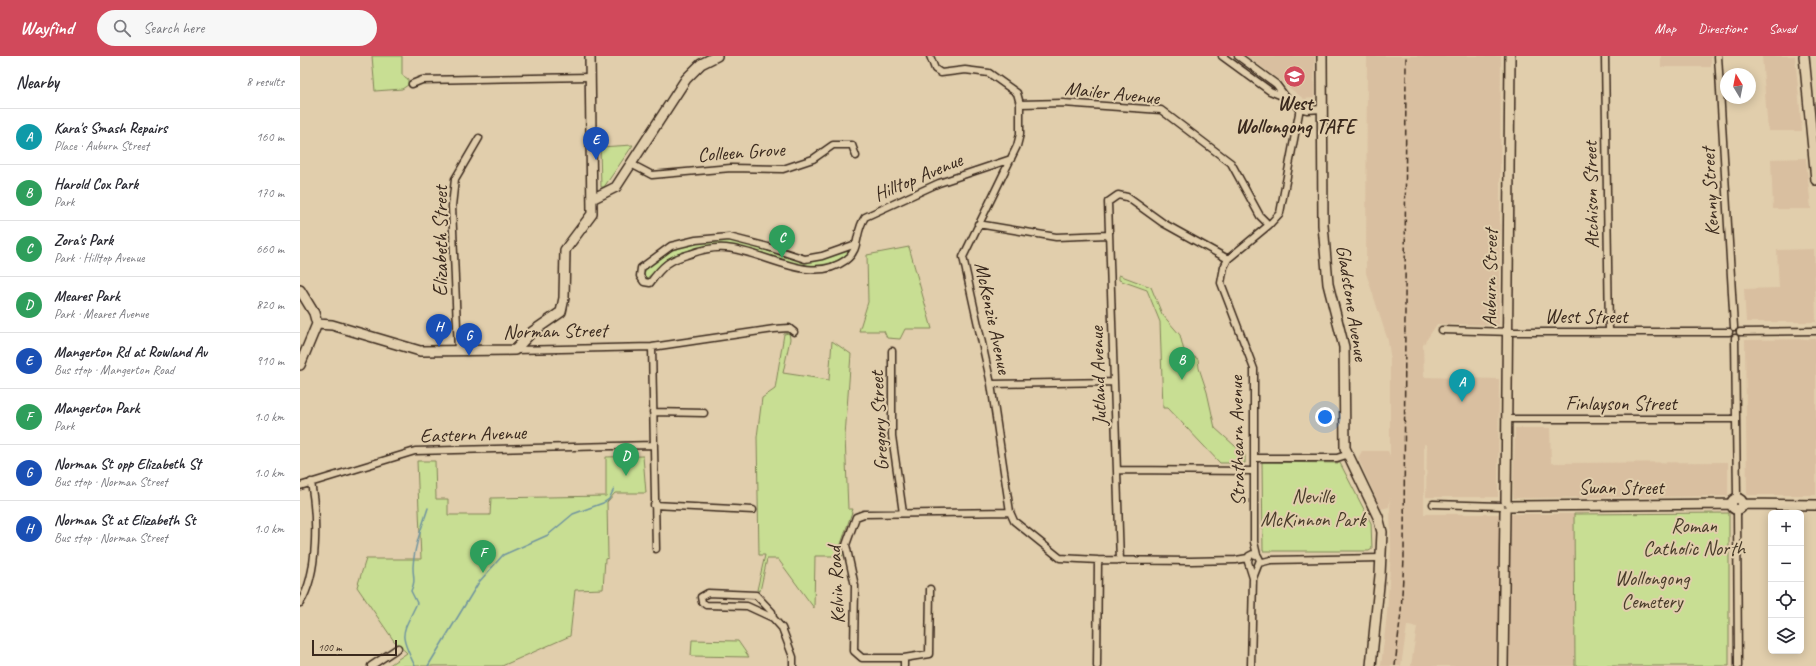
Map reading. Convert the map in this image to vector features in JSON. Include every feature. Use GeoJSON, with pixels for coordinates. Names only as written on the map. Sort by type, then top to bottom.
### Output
{"type":"FeatureCollection","features":[{"type":"Feature","properties":{"kind":"street"},"geometry":{"type":"LineString","coordinates":[[516,350],[532,332],[557,315],[563,308],[563,254],[567,246],[592,214],[590,56]]}},
{"type":"Feature","properties":{"kind":"street"},"geometry":{"type":"LineString","coordinates":[[592,199],[616,187],[686,79],[701,64],[717,56]]}},
{"type":"Feature","properties":{"kind":"street"},"geometry":{"type":"LineString","coordinates":[[930,56],[935,69],[941,73],[965,70],[989,73],[1017,93],[1020,104]]}},
{"type":"Feature","properties":{"kind":"street"},"geometry":{"type":"LineString","coordinates":[[1222,56],[1270,91],[1287,98]]}},
{"type":"Feature","properties":{"kind":"street"},"geometry":{"type":"LineString","coordinates":[[1238,56],[1276,84],[1287,98],[1300,108],[1307,110],[1322,109]]}},
{"type":"Feature","properties":{"kind":"street","name":"Gladstone Avenue"},"geometry":{"type":"LineString","coordinates":[[1322,56],[1323,232],[1328,284],[1344,346],[1344,440],[1346,455],[1380,522],[1382,532],[1381,558],[1370,666]]}},
{"type":"Feature","properties":{"kind":"street","name":"Auburn Street"},"geometry":{"type":"LineString","coordinates":[[1503,666],[1510,56]]}},
{"type":"Feature","properties":{"kind":"street","name":"Atchison Street"},"geometry":{"type":"LineString","coordinates":[[1604,56],[1610,332]]}},
{"type":"Feature","properties":{"kind":"street","name":"Kenny Street"},"geometry":{"type":"LineString","coordinates":[[1718,56],[1734,327]]}},
{"type":"Feature","properties":{"kind":"street"},"geometry":{"type":"LineString","coordinates":[[1804,56],[1816,180]]}},
{"type":"Feature","properties":{"kind":"street"},"geometry":{"type":"LineString","coordinates":[[412,84],[422,80],[590,76]]}},
{"type":"Feature","properties":{"kind":"street","name":"Mailer Avenue"},"geometry":{"type":"LineString","coordinates":[[1020,104],[1063,103],[1161,110],[1231,163],[1260,216],[1269,225]]}},
{"type":"Feature","properties":{"kind":"street","name":"McKenzie Avenue"},"geometry":{"type":"LineString","coordinates":[[1020,104],[1020,134],[1011,159],[963,257],[991,384],[1010,512],[1014,521],[1060,558],[1120,561],[1381,558]]}},
{"type":"Feature","properties":{"kind":"street"},"geometry":{"type":"LineString","coordinates":[[1228,259],[1269,225],[1280,213],[1300,108]]}},
{"type":"Feature","properties":{"kind":"street"},"geometry":{"type":"LineString","coordinates":[[853,137],[852,144],[856,156]]}},
{"type":"Feature","properties":{"kind":"street","name":"Elizabeth Street"},"geometry":{"type":"LineString","coordinates":[[458,351],[452,206],[455,179],[479,138]]}},
{"type":"Feature","properties":{"kind":"street","name":"Colleen Grove"},"geometry":{"type":"LineString","coordinates":[[631,164],[652,175],[731,168],[783,169],[813,159],[833,145],[852,144]]}},
{"type":"Feature","properties":{"kind":"street","name":"Hilltop Avenue"},"geometry":{"type":"LineString","coordinates":[[856,244],[822,256],[805,259],[768,247],[729,238],[696,240],[671,246],[641,268],[640,276],[644,282],[650,283],[659,270],[672,260],[699,251],[726,248],[810,270],[828,267],[846,260],[856,250],[859,226],[865,217],[939,183],[1011,159]]}},
{"type":"Feature","properties":{"kind":"street","name":"Jutland Avenue"},"geometry":{"type":"LineString","coordinates":[[1120,561],[1108,202],[1118,195],[1127,197],[1163,223],[1228,259]]}},
{"type":"Feature","properties":{"kind":"street"},"geometry":{"type":"LineString","coordinates":[[978,224],[1056,237],[1108,235]]}},
{"type":"Feature","properties":{"kind":"street","name":"Strathearn Avenue"},"geometry":{"type":"LineString","coordinates":[[1228,259],[1224,267],[1221,283],[1254,369],[1254,560]]}},
{"type":"Feature","properties":{"kind":"street"},"geometry":{"type":"LineString","coordinates":[[300,290],[314,313],[317,324],[300,365]]}},
{"type":"Feature","properties":{"kind":"street","name":"Norman Street"},"geometry":{"type":"LineString","coordinates":[[317,324],[332,325],[413,350],[458,351],[652,346],[774,329],[789,328],[794,332]]}},
{"type":"Feature","properties":{"kind":"street"},"geometry":{"type":"LineString","coordinates":[[1735,338],[1731,336],[1729,332],[1730,329],[1734,327],[1739,328],[1740,332]]}},
{"type":"Feature","properties":{"kind":"street","name":"West Street"},"geometry":{"type":"LineString","coordinates":[[1442,330],[1507,332],[1729,332]]}},
{"type":"Feature","properties":{"kind":"street"},"geometry":{"type":"LineString","coordinates":[[1740,332],[1816,331]]}},
{"type":"Feature","properties":{"kind":"street"},"geometry":{"type":"LineString","coordinates":[[1735,338],[1739,336],[1740,332]]}},
{"type":"Feature","properties":{"kind":"street"},"geometry":{"type":"LineString","coordinates":[[1735,338],[1738,666]]}},
{"type":"Feature","properties":{"kind":"street"},"geometry":{"type":"LineString","coordinates":[[652,346],[656,549]]}},
{"type":"Feature","properties":{"kind":"street","name":"Gregory Street"},"geometry":{"type":"LineString","coordinates":[[892,351],[892,436],[903,513]]}},
{"type":"Feature","properties":{"kind":"street"},"geometry":{"type":"LineString","coordinates":[[991,384],[1114,382]]}},
{"type":"Feature","properties":{"kind":"street"},"geometry":{"type":"LineString","coordinates":[[653,412],[704,413]]}},
{"type":"Feature","properties":{"kind":"street","name":"Finlayson Street"},"geometry":{"type":"LineString","coordinates":[[1506,419],[1735,419]]}},
{"type":"Feature","properties":{"kind":"street","name":"Eastern Avenue"},"geometry":{"type":"LineString","coordinates":[[300,486],[415,451],[653,445]]}},
{"type":"Feature","properties":{"kind":"street"},"geometry":{"type":"LineString","coordinates":[[1254,458],[1337,458],[1346,455]]}},
{"type":"Feature","properties":{"kind":"street"},"geometry":{"type":"LineString","coordinates":[[1118,470],[1254,470]]}},
{"type":"Feature","properties":{"kind":"street"},"geometry":{"type":"LineString","coordinates":[[300,603],[304,597],[315,559],[315,504],[311,482]]}},
{"type":"Feature","properties":{"kind":"street","name":"Swan Street"},"geometry":{"type":"LineString","coordinates":[[1433,504],[1506,506],[1737,504],[1816,505]]}},
{"type":"Feature","properties":{"kind":"street"},"geometry":{"type":"LineString","coordinates":[[654,505],[753,510]]}},
{"type":"Feature","properties":{"kind":"street","name":"Kelvin Road"},"geometry":{"type":"LineString","coordinates":[[904,658],[862,658],[854,651],[855,586],[846,545],[856,517],[864,514],[1010,512]]}},
{"type":"Feature","properties":{"kind":"street"},"geometry":{"type":"LineString","coordinates":[[1097,666],[1098,560]]}},
{"type":"Feature","properties":{"kind":"street"},"geometry":{"type":"LineString","coordinates":[[1251,666],[1254,560]]}},
{"type":"Feature","properties":{"kind":"street"},"geometry":{"type":"LineString","coordinates":[[904,666],[904,658],[929,654],[930,589]]}},
{"type":"Feature","properties":{"kind":"street"},"geometry":{"type":"LineString","coordinates":[[773,618],[772,612],[756,595],[704,593],[701,597],[702,602],[706,605],[747,606],[773,618],[782,628],[793,657],[793,666]]}},
{"type":"Feature","properties":{"kind":"street"},"geometry":{"type":"LineString","coordinates":[[371,666],[398,648]]}},
{"type":"Feature","properties":{"kind":"shaded area","name":"West Wollongong TAFE"},"geometry":{"type":"Polygon","coordinates":[[[1247,56],[1315,56],[1314,98],[1304,99],[1247,56]]]}},
{"type":"Feature","properties":{"kind":"shaded area"},"geometry":{"type":"Polygon","coordinates":[[[1367,56],[1501,56],[1499,325],[1437,324],[1423,345],[1424,377],[1499,379],[1498,497],[1426,497],[1427,445],[1424,444],[1424,514],[1574,514],[1575,666],[1411,666],[1417,627],[1407,626],[1401,666],[1381,666],[1387,614],[1391,551],[1390,498],[1389,507],[1381,509],[1358,458],[1362,451],[1388,451],[1390,456],[1390,354],[1388,341],[1366,273],[1367,56]]]}},
{"type":"Feature","properties":{"kind":"shaded area"},"geometry":{"type":"Polygon","coordinates":[[[1661,56],[1711,56],[1711,67],[1661,67],[1661,56]]]}},
{"type":"Feature","properties":{"kind":"shaded area"},"geometry":{"type":"Polygon","coordinates":[[[1762,56],[1795,56],[1802,131],[1768,131],[1762,56]]]}},
{"type":"Feature","properties":{"kind":"shaded area"},"geometry":{"type":"Polygon","coordinates":[[[1806,158],[1811,209],[1773,209],[1771,159],[1806,158]]]}},
{"type":"Feature","properties":{"kind":"shaded area"},"geometry":{"type":"Polygon","coordinates":[[[1814,249],[1816,322],[1746,322],[1744,289],[1779,288],[1777,250],[1814,249]]]}},
{"type":"Feature","properties":{"kind":"shaded area"},"geometry":{"type":"Polygon","coordinates":[[[1816,339],[1816,495],[1747,495],[1745,340],[1816,339]]]}},
{"type":"Feature","properties":{"kind":"shaded area"},"geometry":{"type":"Polygon","coordinates":[[[1515,428],[1550,428],[1551,463],[1728,462],[1728,496],[1513,498],[1515,428]]]}},
{"type":"Feature","properties":{"kind":"green space"},"geometry":{"type":"Polygon","coordinates":[[[372,56],[402,56],[402,75],[408,79],[408,85],[402,89],[375,91],[372,56]]]}},
{"type":"Feature","properties":{"kind":"green space"},"geometry":{"type":"Polygon","coordinates":[[[633,145],[604,187],[601,187],[600,147],[633,145]]]}},
{"type":"Feature","properties":{"kind":"green space"},"geometry":{"type":"Polygon","coordinates":[[[731,240],[805,262],[820,260],[848,250],[847,255],[834,262],[820,265],[806,265],[792,263],[736,247],[720,246],[701,248],[674,255],[664,261],[647,278],[644,275],[645,270],[675,249],[695,243],[731,240]]]}},
{"type":"Feature","properties":{"kind":"green space"},"geometry":{"type":"Polygon","coordinates":[[[909,247],[932,329],[905,329],[900,339],[887,338],[884,331],[859,331],[868,302],[867,255],[909,247]]]}},
{"type":"Feature","properties":{"kind":"green space"},"geometry":{"type":"Polygon","coordinates":[[[1119,275],[1151,287],[1162,314],[1180,335],[1184,351],[1198,359],[1215,428],[1245,455],[1245,463],[1220,463],[1168,408],[1163,408],[1160,322],[1147,290],[1119,280],[1119,275]]]}},
{"type":"Feature","properties":{"kind":"green space"},"geometry":{"type":"Polygon","coordinates":[[[789,333],[790,339],[783,373],[829,380],[832,341],[851,354],[845,436],[848,509],[853,509],[840,547],[843,556],[815,556],[814,608],[778,559],[767,559],[760,591],[757,590],[765,555],[759,555],[757,437],[762,398],[775,389],[784,334],[789,333]]]}},
{"type":"Feature","properties":{"kind":"green space"},"geometry":{"type":"Polygon","coordinates":[[[643,456],[646,493],[615,493],[607,502],[608,558],[605,559],[603,589],[575,590],[570,636],[502,666],[388,666],[407,653],[394,641],[357,587],[366,559],[421,559],[417,461],[435,461],[436,499],[448,499],[448,515],[490,515],[491,498],[606,496],[606,457],[643,456]]]}},
{"type":"Feature","properties":{"kind":"green space","name":"Neville McKinnon Park"},"geometry":{"type":"Polygon","coordinates":[[[1262,462],[1340,463],[1371,523],[1372,549],[1369,551],[1263,551],[1262,462]]]}},
{"type":"Feature","properties":{"kind":"green space","name":"Wollongong Cemetery"},"geometry":{"type":"Polygon","coordinates":[[[1729,513],[1729,666],[1575,666],[1574,514],[1729,513]]]}},
{"type":"Feature","properties":{"kind":"green space"},"geometry":{"type":"Polygon","coordinates":[[[692,640],[738,641],[749,657],[691,656],[692,640]]]}},
{"type":"Feature","properties":{"kind":"waterway"},"geometry":{"type":"LineString","coordinates":[[428,666],[479,582],[503,555],[548,535],[573,514],[603,503],[609,499],[614,489]]}},
{"type":"Feature","properties":{"kind":"waterway"},"geometry":{"type":"LineString","coordinates":[[415,666],[406,646],[404,634],[405,628],[417,603],[411,591],[414,581],[413,567],[415,552],[428,508]]}},
{"type":"Feature","properties":{"kind":"railway"},"geometry":{"type":"LineString","coordinates":[[1395,666],[1401,612],[1404,559],[1406,56]]}},
{"type":"Feature","properties":{"kind":"place","name":"West Wollongong TAFE"},"geometry":{"type":"Point","coordinates":[1295,77]}},
{"type":"Feature","properties":{"kind":"place","name":"Mangerton Rd at Rowland Av"},"geometry":{"type":"Point","coordinates":[596,160]}},
{"type":"Feature","properties":{"kind":"place","name":"Zora's Park"},"geometry":{"type":"Point","coordinates":[782,258]}},
{"type":"Feature","properties":{"kind":"place","name":"Norman St at Elizabeth St"},"geometry":{"type":"Point","coordinates":[439,347]}},
{"type":"Feature","properties":{"kind":"place","name":"Norman St opp Elizabeth St"},"geometry":{"type":"Point","coordinates":[469,356]}},
{"type":"Feature","properties":{"kind":"place","name":"Harold Cox Park"},"geometry":{"type":"Point","coordinates":[1182,380]}},
{"type":"Feature","properties":{"kind":"place","name":"Kara's Smash Repairs"},"geometry":{"type":"Point","coordinates":[1462,402]}},
{"type":"Feature","properties":{"kind":"place","name":"Meares Park"},"geometry":{"type":"Point","coordinates":[626,476]}},
{"type":"Feature","properties":{"kind":"place","name":"Mangerton Park"},"geometry":{"type":"Point","coordinates":[483,573]}},
{"type":"Feature","properties":{"kind":"park label","name":"Roman Catholic North"},"geometry":{"type":"Point","coordinates":[1694,536]}}]}
